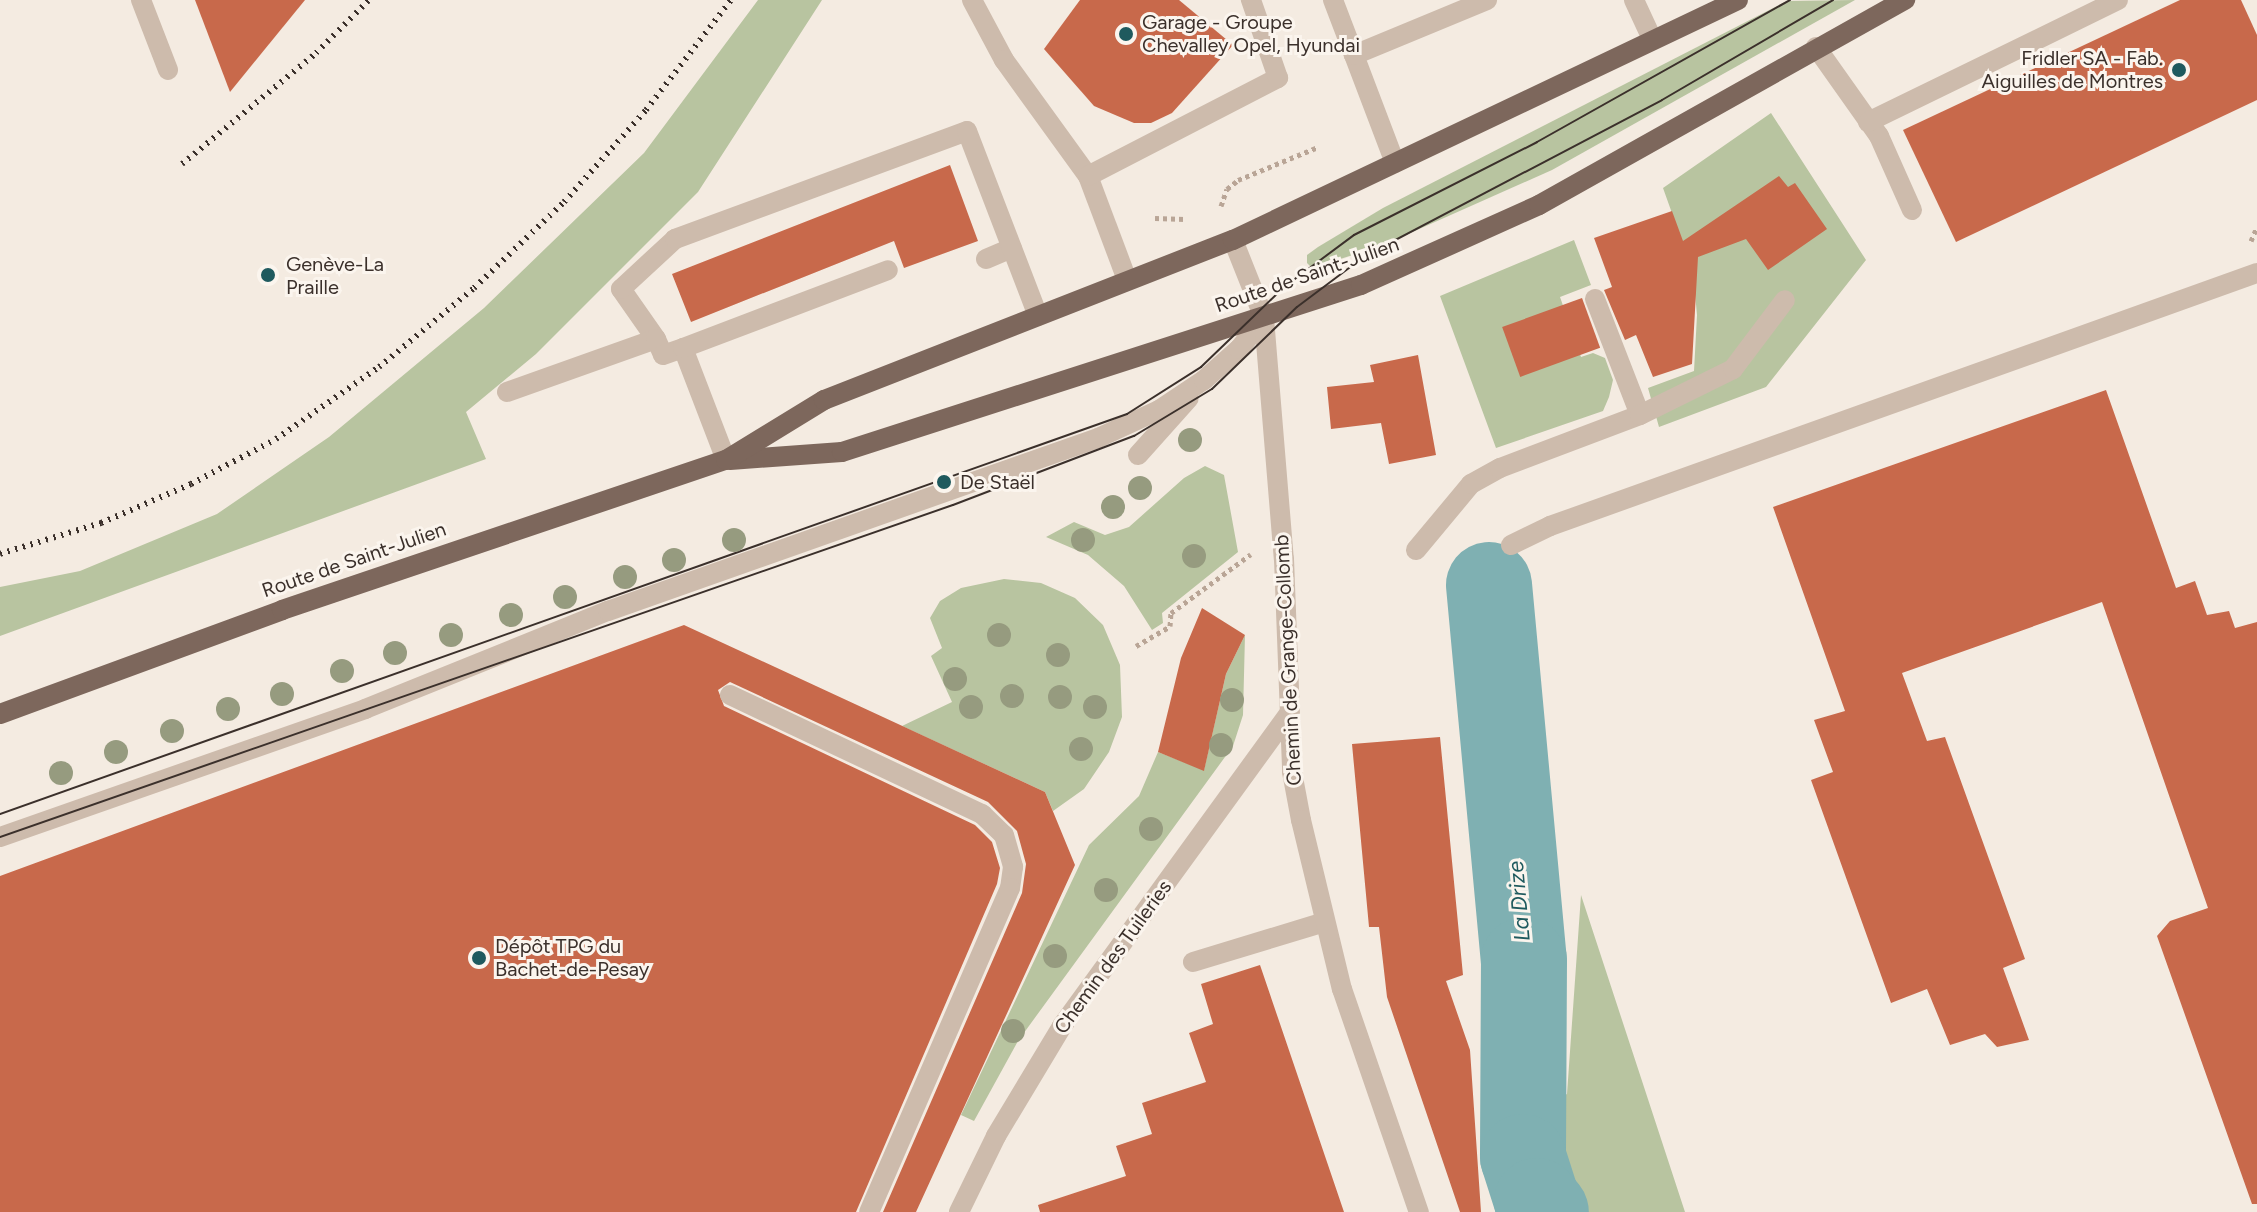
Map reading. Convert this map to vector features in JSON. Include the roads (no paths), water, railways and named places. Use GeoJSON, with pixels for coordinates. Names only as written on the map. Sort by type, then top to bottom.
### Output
{"type":"FeatureCollection","features":[{"type":"Feature","properties":{"kind":"main road","name":"Route de Saint-Julien"},"geometry":{"type":"LineString","coordinates":[[0,714],[282,610],[726,460],[824,400],[1233,240],[1738,0]]}},
{"type":"Feature","properties":{"kind":"main road","name":"Route de Saint-Julien"},"geometry":{"type":"LineString","coordinates":[[726,460],[842,452],[1361,285],[1516,216],[1905,0]]}},
{"type":"Feature","properties":{"kind":"street"},"geometry":{"type":"LineString","coordinates":[[141,0],[168,70]]}},
{"type":"Feature","properties":{"kind":"street"},"geometry":{"type":"LineString","coordinates":[[972,0],[1004,60],[1088,176],[1127,280]]}},
{"type":"Feature","properties":{"kind":"street"},"geometry":{"type":"LineString","coordinates":[[1088,176],[1278,78],[1251,0]]}},
{"type":"Feature","properties":{"kind":"street"},"geometry":{"type":"LineString","coordinates":[[1333,0],[1395,163]]}},
{"type":"Feature","properties":{"kind":"street"},"geometry":{"type":"LineString","coordinates":[[1354,55],[1487,0]]}},
{"type":"Feature","properties":{"kind":"street"},"geometry":{"type":"LineString","coordinates":[[1634,0],[1652,39]]}},
{"type":"Feature","properties":{"kind":"street"},"geometry":{"type":"LineString","coordinates":[[1868,122],[2118,0]]}},
{"type":"Feature","properties":{"kind":"street"},"geometry":{"type":"LineString","coordinates":[[1816,47],[1868,122],[1912,210]]}},
{"type":"Feature","properties":{"kind":"street"},"geometry":{"type":"LineString","coordinates":[[888,270],[663,355],[656,339],[621,289],[675,239],[967,131],[1038,316]]}},
{"type":"Feature","properties":{"kind":"street","name":"Chemin de Grange-Collomb"},"geometry":{"type":"LineString","coordinates":[[1233,240],[1264,318],[1282,533],[1292,772],[1325,922],[1419,1212]]}},
{"type":"Feature","properties":{"kind":"street"},"geometry":{"type":"LineString","coordinates":[[986,259],[1012,248]]}},
{"type":"Feature","properties":{"kind":"street"},"geometry":{"type":"LineString","coordinates":[[1511,545],[1550,526],[2257,273]]}},
{"type":"Feature","properties":{"kind":"street"},"geometry":{"type":"LineString","coordinates":[[1595,299],[1640,415]]}},
{"type":"Feature","properties":{"kind":"street"},"geometry":{"type":"LineString","coordinates":[[1416,550],[1471,484],[1500,468],[1640,415],[1733,369],[1785,300]]}},
{"type":"Feature","properties":{"kind":"street"},"geometry":{"type":"LineString","coordinates":[[1138,455],[1264,318]]}},
{"type":"Feature","properties":{"kind":"street"},"geometry":{"type":"LineString","coordinates":[[507,392],[656,339]]}},
{"type":"Feature","properties":{"kind":"street"},"geometry":{"type":"LineString","coordinates":[[683,348],[726,460]]}},
{"type":"Feature","properties":{"kind":"street"},"geometry":{"type":"LineString","coordinates":[[0,837],[365,709],[608,611],[1098,438],[1159,410],[1204,380]]}},
{"type":"Feature","properties":{"kind":"street"},"geometry":{"type":"LineString","coordinates":[[730,695],[982,814],[1004,835],[1013,867],[1010,888],[869,1212]]}},
{"type":"Feature","properties":{"kind":"street","name":"Chemin des Tuileries"},"geometry":{"type":"LineString","coordinates":[[959,1212],[996,1136],[1062,1026],[1288,715]]}},
{"type":"Feature","properties":{"kind":"street"},"geometry":{"type":"LineString","coordinates":[[1193,962],[1325,922]]}},
{"type":"Feature","properties":{"kind":"waterway","name":"La Drize"},"geometry":{"type":"LineString","coordinates":[[1489,585],[1524,960],[1523,1157],[1537,1201],[1546,1212]]}},
{"type":"Feature","properties":{"kind":"tram line"},"geometry":{"type":"LineString","coordinates":[[0,814],[1127,414],[1201,367],[1284,287],[1354,235],[1537,142],[1790,0]]}},
{"type":"Feature","properties":{"kind":"tram line"},"geometry":{"type":"LineString","coordinates":[[0,837],[953,505],[1134,436],[1212,389],[1297,307],[1365,256],[1662,100],[1833,0]]}},
{"type":"Feature","properties":{"kind":"railway"},"geometry":{"type":"LineString","coordinates":[[182,164],[316,53],[369,0]]}},
{"type":"Feature","properties":{"kind":"railway"},"geometry":{"type":"LineString","coordinates":[[0,554],[101,523],[191,484],[276,439],[379,367],[474,288],[564,202],[646,110],[731,0]]}},
{"type":"Feature","properties":{"kind":"place","name":"Garage - Groupe Chevalley Opel, Hyundai"},"geometry":{"type":"Point","coordinates":[1126,34]}},
{"type":"Feature","properties":{"kind":"place","name":"Fridler SA - Fab. Aiguilles de Montres"},"geometry":{"type":"Point","coordinates":[2179,70]}},
{"type":"Feature","properties":{"kind":"place","name":"Genève-La Praille"},"geometry":{"type":"Point","coordinates":[268,275]}},
{"type":"Feature","properties":{"kind":"place","name":"De Staël"},"geometry":{"type":"Point","coordinates":[944,482]}},
{"type":"Feature","properties":{"kind":"place","name":"Dépôt TPG du Bachet-de-Pesay"},"geometry":{"type":"Point","coordinates":[479,958]}}]}
